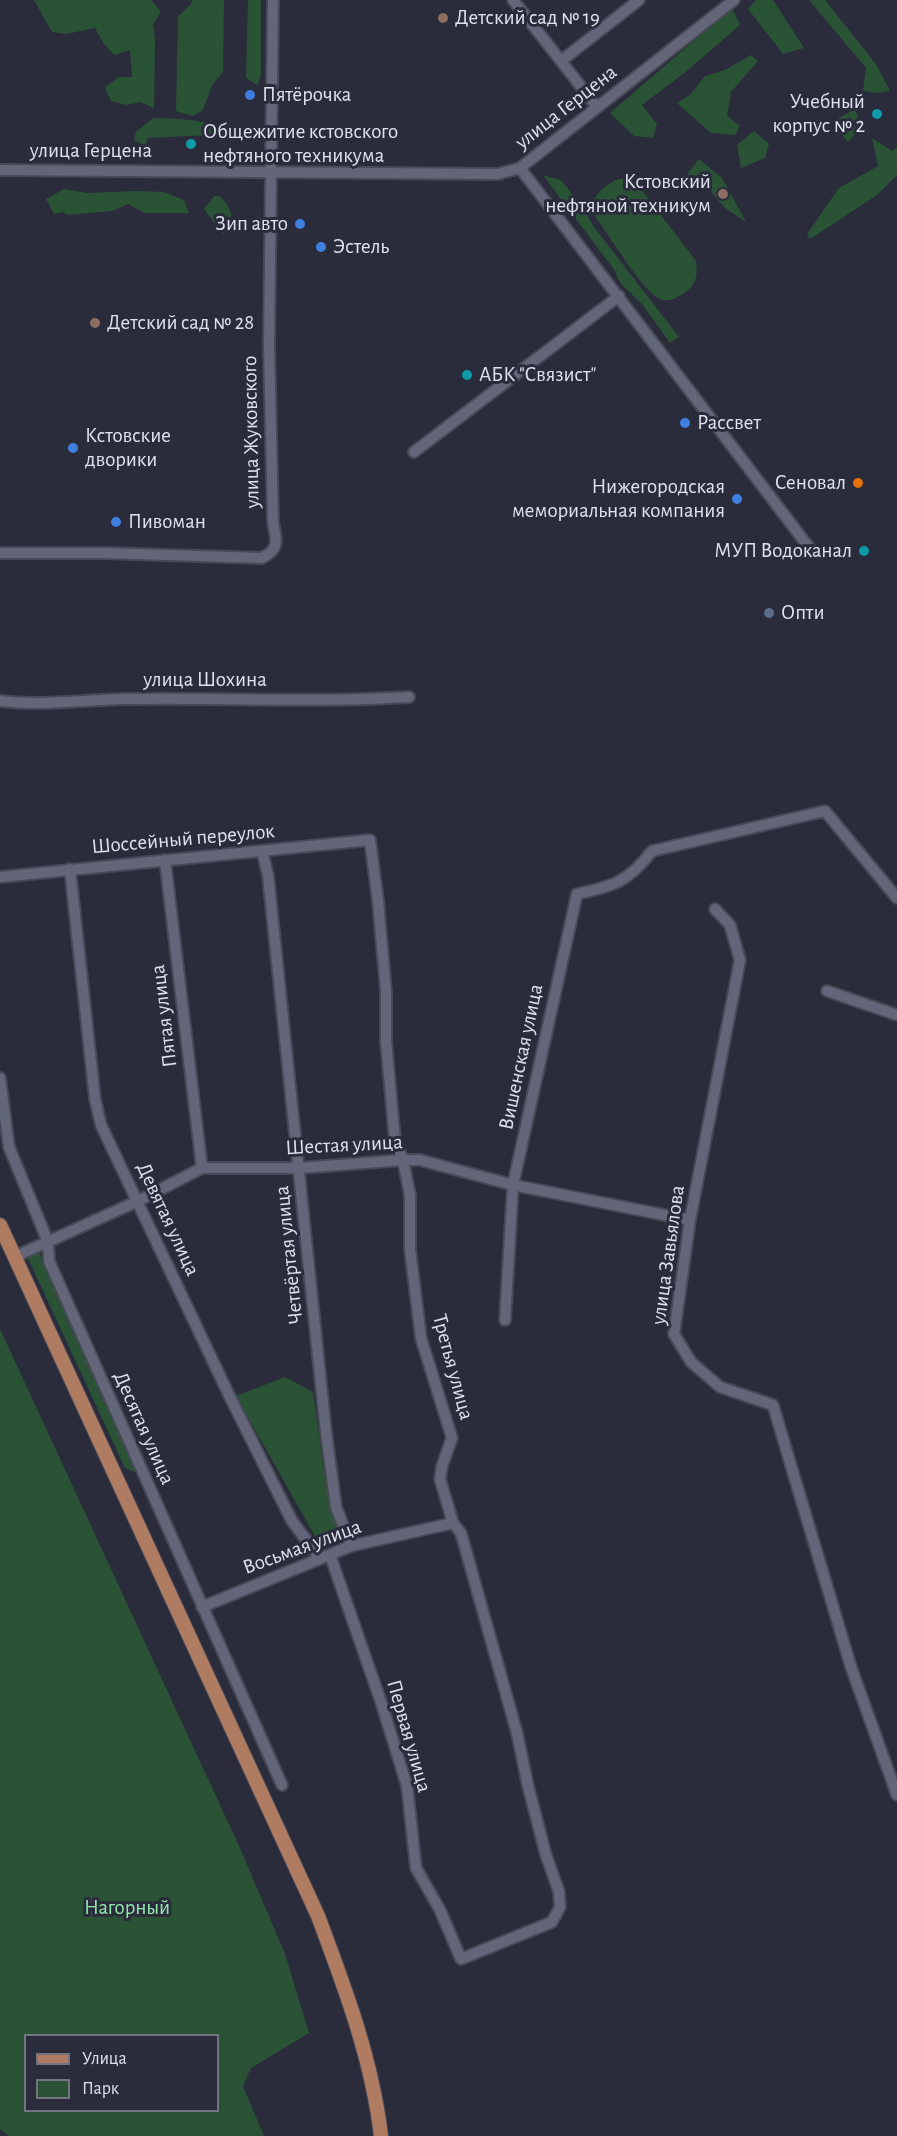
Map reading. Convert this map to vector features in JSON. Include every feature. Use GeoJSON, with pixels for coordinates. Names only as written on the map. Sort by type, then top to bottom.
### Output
{"type":"FeatureCollection","features":[{"type":"Feature","properties":{"kind":"main road"},"geometry":{"type":"LineString","coordinates":[[0,1224],[318,1916],[358,2028],[371,2076],[381,2136]]}},
{"type":"Feature","properties":{"kind":"street","name":"улица Жуковского"},"geometry":{"type":"LineString","coordinates":[[0,553],[103,553],[262,558],[272,553],[276,545],[273,522],[269,346],[273,0]]}},
{"type":"Feature","properties":{"kind":"street"},"geometry":{"type":"LineString","coordinates":[[513,0],[597,107]]}},
{"type":"Feature","properties":{"kind":"street"},"geometry":{"type":"LineString","coordinates":[[561,61],[638,0]]}},
{"type":"Feature","properties":{"kind":"street","name":"улица Герцена"},"geometry":{"type":"LineString","coordinates":[[0,170],[498,174],[520,168],[734,0]]}},
{"type":"Feature","properties":{"kind":"street"},"geometry":{"type":"LineString","coordinates":[[520,168],[812,550]]}},
{"type":"Feature","properties":{"kind":"street"},"geometry":{"type":"LineString","coordinates":[[414,452],[619,296]]}},
{"type":"Feature","properties":{"kind":"street","name":"улица Шохина"},"geometry":{"type":"LineString","coordinates":[[0,701],[28,705],[121,699],[349,700],[409,697]]}},
{"type":"Feature","properties":{"kind":"street","name":"Вишенская улица"},"geometry":{"type":"LineString","coordinates":[[505,1320],[513,1185],[577,894],[612,887],[638,869],[652,851],[825,811],[897,898]]}},
{"type":"Feature","properties":{"kind":"street","name":"Шоссейный переулок"},"geometry":{"type":"LineString","coordinates":[[0,877],[370,840]]}},
{"type":"Feature","properties":{"kind":"street","name":"Третья улица"},"geometry":{"type":"LineString","coordinates":[[370,840],[386,991],[386,1041],[395,1141],[403,1160],[410,1195],[410,1249],[422,1338],[452,1438],[440,1479],[453,1522],[461,1533],[517,1733],[546,1855],[560,1892],[560,1907],[552,1922],[461,1959]]}},
{"type":"Feature","properties":{"kind":"street","name":"Четвёртая улица"},"geometry":{"type":"LineString","coordinates":[[262,851],[268,875],[326,1432],[336,1507],[351,1546]]}},
{"type":"Feature","properties":{"kind":"street","name":"Пятая улица"},"geometry":{"type":"LineString","coordinates":[[165,860],[202,1168]]}},
{"type":"Feature","properties":{"kind":"street","name":"Девятая улица"},"geometry":{"type":"LineString","coordinates":[[70,869],[95,1099],[101,1125],[228,1393],[292,1521],[325,1556]]}},
{"type":"Feature","properties":{"kind":"street","name":"улица Завьялова"},"geometry":{"type":"LineString","coordinates":[[716,909],[729,925],[740,960],[690,1220],[674,1334],[691,1362],[720,1387],[773,1405],[851,1667],[897,1795]]}},
{"type":"Feature","properties":{"kind":"street"},"geometry":{"type":"LineString","coordinates":[[826,991],[897,1015]]}},
{"type":"Feature","properties":{"kind":"street","name":"Десятая улица"},"geometry":{"type":"LineString","coordinates":[[0,1078],[9,1147],[48,1242],[49,1261],[282,1785]]}},
{"type":"Feature","properties":{"kind":"street","name":"Шестая улица"},"geometry":{"type":"LineString","coordinates":[[14,1257],[138,1201],[202,1168],[300,1168],[420,1160],[513,1185],[690,1220]]}},
{"type":"Feature","properties":{"kind":"street","name":"Восьмая улица"},"geometry":{"type":"LineString","coordinates":[[202,1607],[351,1546],[453,1522]]}},
{"type":"Feature","properties":{"kind":"street","name":"Первая улица"},"geometry":{"type":"LineString","coordinates":[[325,1556],[381,1702],[407,1786],[416,1868],[440,1910],[461,1959]]}},
{"type":"Feature","properties":{"kind":"green space"},"geometry":{"type":"Polygon","coordinates":[[[34,0],[151,0],[161,12],[153,24],[155,40],[154,108],[140,102],[127,105],[111,101],[105,87],[119,77],[132,77],[130,50],[114,55],[104,44],[95,28],[66,34],[52,32],[34,0]]]}},
{"type":"Feature","properties":{"kind":"green space"},"geometry":{"type":"Polygon","coordinates":[[[192,0],[224,0],[223,72],[213,84],[202,111],[192,116],[176,111],[178,17],[192,0]]]}},
{"type":"Feature","properties":{"kind":"green space"},"geometry":{"type":"Polygon","coordinates":[[[248,0],[261,0],[261,76],[257,85],[246,78],[248,0]]]}},
{"type":"Feature","properties":{"kind":"green space"},"geometry":{"type":"Polygon","coordinates":[[[756,0],[773,0],[804,48],[783,54],[748,9],[756,0]]]}},
{"type":"Feature","properties":{"kind":"green space"},"geometry":{"type":"Polygon","coordinates":[[[809,0],[825,0],[876,64],[890,91],[877,93],[863,91],[866,68],[809,0]]]}},
{"type":"Feature","properties":{"kind":"green space"},"geometry":{"type":"Polygon","coordinates":[[[732,8],[740,25],[688,70],[642,105],[657,124],[653,138],[634,136],[610,113],[732,8]]]}},
{"type":"Feature","properties":{"kind":"green space"},"geometry":{"type":"Polygon","coordinates":[[[751,55],[758,61],[731,92],[727,116],[740,126],[735,135],[711,133],[677,103],[691,94],[705,76],[725,70],[751,55]]]}},
{"type":"Feature","properties":{"kind":"green space"},"geometry":{"type":"Polygon","coordinates":[[[855,109],[862,127],[848,142],[832,122],[855,109]]]}},
{"type":"Feature","properties":{"kind":"green space"},"geometry":{"type":"Polygon","coordinates":[[[153,118],[203,122],[229,134],[148,138],[145,146],[134,140],[136,132],[153,118]]]}},
{"type":"Feature","properties":{"kind":"green space"},"geometry":{"type":"Polygon","coordinates":[[[754,131],[769,144],[765,158],[741,168],[737,145],[754,131]]]}},
{"type":"Feature","properties":{"kind":"green space"},"geometry":{"type":"Polygon","coordinates":[[[872,138],[892,151],[897,147],[897,175],[877,195],[810,239],[807,234],[839,188],[878,166],[872,138]]]}},
{"type":"Feature","properties":{"kind":"green space"},"geometry":{"type":"Polygon","coordinates":[[[699,159],[722,178],[746,222],[725,208],[703,182],[683,191],[688,173],[699,159]]]}},
{"type":"Feature","properties":{"kind":"green space"},"geometry":{"type":"Polygon","coordinates":[[[543,175],[561,180],[583,208],[594,227],[679,337],[670,343],[642,304],[620,283],[615,271],[543,175]]]}},
{"type":"Feature","properties":{"kind":"green space"},"geometry":{"type":"Polygon","coordinates":[[[626,178],[638,185],[696,261],[697,271],[694,283],[675,299],[658,298],[643,284],[595,216],[593,201],[599,192],[606,185],[626,178]]]}},
{"type":"Feature","properties":{"kind":"green space"},"geometry":{"type":"Polygon","coordinates":[[[64,189],[87,193],[164,192],[184,200],[189,213],[145,213],[128,204],[112,211],[54,214],[46,199],[64,189]]]}},
{"type":"Feature","properties":{"kind":"green space"},"geometry":{"type":"Polygon","coordinates":[[[214,196],[220,196],[230,210],[230,223],[223,234],[204,209],[214,196]]]}},
{"type":"Feature","properties":{"kind":"green space"},"geometry":{"type":"Polygon","coordinates":[[[39,1252],[137,1473],[125,1468],[27,1256],[39,1252]]]}},
{"type":"Feature","properties":{"kind":"green space","name":"Нагорный"},"geometry":{"type":"Polygon","coordinates":[[[0,1329],[240,1848],[285,1954],[309,2033],[251,2068],[243,2086],[264,2136],[9,2136],[0,2129],[0,1329]]]}},
{"type":"Feature","properties":{"kind":"green space"},"geometry":{"type":"Polygon","coordinates":[[[285,1377],[313,1392],[325,1478],[341,1540],[320,1545],[236,1396],[285,1377]]]}},
{"type":"Feature","properties":{"kind":"place","name":"Детский сад № 19"},"geometry":{"type":"Point","coordinates":[443,18]}},
{"type":"Feature","properties":{"kind":"place","name":"Пятёрочка"},"geometry":{"type":"Point","coordinates":[250,95]}},
{"type":"Feature","properties":{"kind":"place","name":"Учебный корпус № 2"},"geometry":{"type":"Point","coordinates":[877,114]}},
{"type":"Feature","properties":{"kind":"place","name":"Общежитие кстовского нефтяного техникума"},"geometry":{"type":"Point","coordinates":[191,144]}},
{"type":"Feature","properties":{"kind":"place","name":"Кстовский нефтяной техникум"},"geometry":{"type":"Point","coordinates":[723,194]}},
{"type":"Feature","properties":{"kind":"place","name":"Зип авто"},"geometry":{"type":"Point","coordinates":[300,224]}},
{"type":"Feature","properties":{"kind":"place","name":"Эстель"},"geometry":{"type":"Point","coordinates":[321,247]}},
{"type":"Feature","properties":{"kind":"place","name":"Детский сад № 28"},"geometry":{"type":"Point","coordinates":[95,323]}},
{"type":"Feature","properties":{"kind":"place","name":"АБК \"Связист\""},"geometry":{"type":"Point","coordinates":[467,375]}},
{"type":"Feature","properties":{"kind":"place","name":"Рассвет"},"geometry":{"type":"Point","coordinates":[685,423]}},
{"type":"Feature","properties":{"kind":"place","name":"Кстовские дворики"},"geometry":{"type":"Point","coordinates":[73,448]}},
{"type":"Feature","properties":{"kind":"place","name":"Сеновал"},"geometry":{"type":"Point","coordinates":[858,483]}},
{"type":"Feature","properties":{"kind":"place","name":"Нижегородская мемориальная компания"},"geometry":{"type":"Point","coordinates":[737,499]}},
{"type":"Feature","properties":{"kind":"place","name":"Пивоман"},"geometry":{"type":"Point","coordinates":[116,522]}},
{"type":"Feature","properties":{"kind":"place","name":"МУП Водоканал"},"geometry":{"type":"Point","coordinates":[864,551]}},
{"type":"Feature","properties":{"kind":"place","name":"Опти"},"geometry":{"type":"Point","coordinates":[769,613]}}]}
